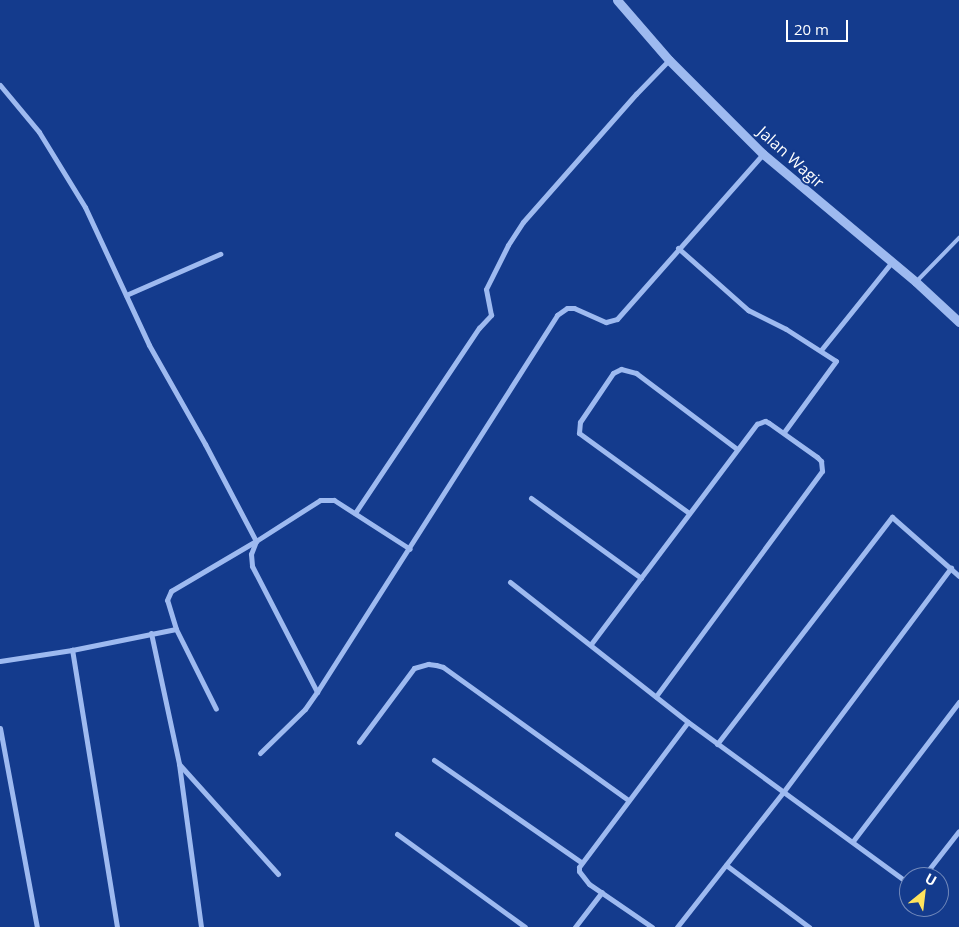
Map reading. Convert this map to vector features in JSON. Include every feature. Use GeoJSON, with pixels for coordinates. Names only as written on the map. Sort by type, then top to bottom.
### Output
{"type":"FeatureCollection","features":[{"type":"Feature","properties":{"kind":"street","name":"Jalan Wagir"},"geometry":{"type":"LineString","coordinates":[[617,0],[670,60],[763,154],[916,282],[959,322]]}},
{"type":"Feature","properties":{"kind":"street"},"geometry":{"type":"LineString","coordinates":[[355,513],[479,328],[491,315],[486,289],[508,245],[518,230],[636,94],[670,60]]}},
{"type":"Feature","properties":{"kind":"street"},"geometry":{"type":"LineString","coordinates":[[0,85],[39,132],[80,198],[149,345],[205,444],[256,541],[251,554],[252,566],[317,692]]}},
{"type":"Feature","properties":{"kind":"street"},"geometry":{"type":"LineString","coordinates":[[260,753],[305,709],[317,692],[558,315],[567,308],[574,308],[606,322],[618,319],[678,248],[763,154]]}},
{"type":"Feature","properties":{"kind":"street"},"geometry":{"type":"LineString","coordinates":[[678,248],[748,310],[786,329],[836,361],[784,432]]}},
{"type":"Feature","properties":{"kind":"street"},"geometry":{"type":"LineString","coordinates":[[126,295],[220,254]]}},
{"type":"Feature","properties":{"kind":"street"},"geometry":{"type":"LineString","coordinates":[[821,350],[891,263]]}},
{"type":"Feature","properties":{"kind":"street"},"geometry":{"type":"LineString","coordinates":[[689,513],[579,432],[580,422],[613,373],[621,369],[643,378],[737,449]]}},
{"type":"Feature","properties":{"kind":"street"},"geometry":{"type":"LineString","coordinates":[[591,644],[737,449],[761,422],[769,423],[784,432],[821,461],[822,471],[656,696]]}},
{"type":"Feature","properties":{"kind":"street"},"geometry":{"type":"LineString","coordinates":[[531,498],[641,578]]}},
{"type":"Feature","properties":{"kind":"street"},"geometry":{"type":"LineString","coordinates":[[216,709],[176,629],[168,600],[171,590],[256,541],[320,500],[334,500],[410,549]]}},
{"type":"Feature","properties":{"kind":"street"},"geometry":{"type":"LineString","coordinates":[[717,744],[892,517],[959,576]]}},
{"type":"Feature","properties":{"kind":"street"},"geometry":{"type":"LineString","coordinates":[[678,927],[784,791],[951,568]]}},
{"type":"Feature","properties":{"kind":"street"},"geometry":{"type":"LineString","coordinates":[[510,582],[717,744],[853,841],[899,876]]}},
{"type":"Feature","properties":{"kind":"street"},"geometry":{"type":"LineString","coordinates":[[0,661],[72,650],[151,632],[176,629]]}},
{"type":"Feature","properties":{"kind":"street"},"geometry":{"type":"LineString","coordinates":[[151,632],[179,764],[201,927]]}},
{"type":"Feature","properties":{"kind":"street"},"geometry":{"type":"LineString","coordinates":[[72,650],[117,927]]}},
{"type":"Feature","properties":{"kind":"street"},"geometry":{"type":"LineString","coordinates":[[359,742],[414,668],[428,664],[436,665],[443,667],[628,800]]}},
{"type":"Feature","properties":{"kind":"street"},"geometry":{"type":"LineString","coordinates":[[853,841],[959,702]]}},
{"type":"Feature","properties":{"kind":"street"},"geometry":{"type":"LineString","coordinates":[[652,927],[602,892],[582,876],[579,871],[581,862],[688,722]]}},
{"type":"Feature","properties":{"kind":"street"},"geometry":{"type":"LineString","coordinates":[[0,728],[36,927]]}},
{"type":"Feature","properties":{"kind":"street"},"geometry":{"type":"LineString","coordinates":[[434,760],[581,862]]}},
{"type":"Feature","properties":{"kind":"street"},"geometry":{"type":"LineString","coordinates":[[179,764],[278,874]]}},
{"type":"Feature","properties":{"kind":"street"},"geometry":{"type":"LineString","coordinates":[[932,867],[959,831]]}},
{"type":"Feature","properties":{"kind":"street"},"geometry":{"type":"LineString","coordinates":[[398,834],[525,927]]}},
{"type":"Feature","properties":{"kind":"street"},"geometry":{"type":"LineString","coordinates":[[726,865],[809,927]]}},
{"type":"Feature","properties":{"kind":"street"},"geometry":{"type":"LineString","coordinates":[[575,927],[602,892]]}},
{"type":"Feature","properties":{"kind":"lane"},"geometry":{"type":"LineString","coordinates":[[916,282],[959,238]]}}]}
